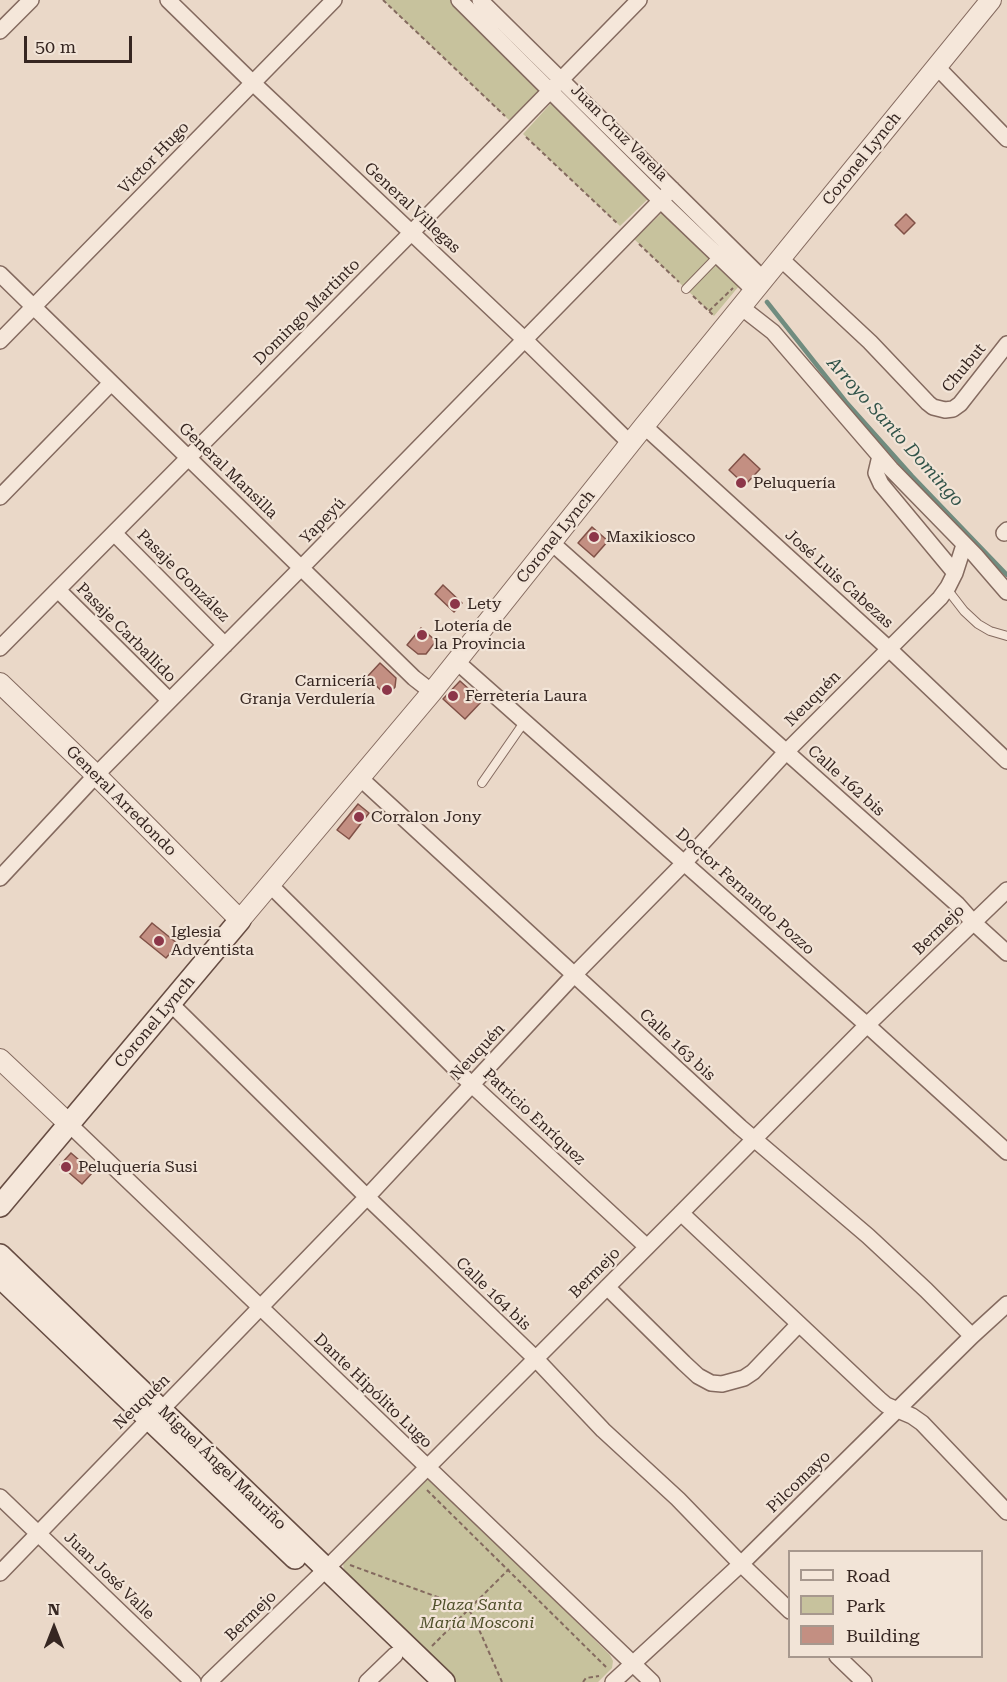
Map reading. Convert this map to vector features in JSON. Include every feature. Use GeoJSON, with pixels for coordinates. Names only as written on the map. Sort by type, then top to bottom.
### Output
{"type":"FeatureCollection","features":[{"type":"Feature","properties":{"kind":"main road","name":"Coronel Lynch"},"geometry":{"type":"LineString","coordinates":[[0,1206],[240,920]]}},
{"type":"Feature","properties":{"kind":"main road","name":"Miguel Ángel Mauriño"},"geometry":{"type":"LineString","coordinates":[[0,1255],[155,1414],[321,1574],[423,1682]]}},
{"type":"Feature","properties":{"kind":"main road","name":"Miguel Ángel Mauriño"},"geometry":{"type":"LineString","coordinates":[[0,1277],[155,1414]]}},
{"type":"Feature","properties":{"kind":"main road","name":"Miguel Ángel Mauriño"},"geometry":{"type":"LineString","coordinates":[[321,1574],[444,1682]]}},
{"type":"Feature","properties":{"kind":"street"},"geometry":{"type":"LineString","coordinates":[[0,32],[30,0]]}},
{"type":"Feature","properties":{"kind":"street","name":"General Villegas"},"geometry":{"type":"LineString","coordinates":[[168,0],[630,443]]}},
{"type":"Feature","properties":{"kind":"street","name":"Victor Hugo"},"geometry":{"type":"LineString","coordinates":[[0,341],[334,0]]}},
{"type":"Feature","properties":{"kind":"street","name":"Juan Cruz Varela"},"geometry":{"type":"LineString","coordinates":[[459,0],[556,85],[666,194],[718,256],[759,285]]}},
{"type":"Feature","properties":{"kind":"street"},"geometry":{"type":"LineString","coordinates":[[480,0],[556,85]]}},
{"type":"Feature","properties":{"kind":"street","name":"Domingo Martinto"},"geometry":{"type":"LineString","coordinates":[[0,648],[639,0]]}},
{"type":"Feature","properties":{"kind":"street","name":"Coronel Lynch"},"geometry":{"type":"LineString","coordinates":[[240,920],[432,692],[630,443],[991,0]]}},
{"type":"Feature","properties":{"kind":"street"},"geometry":{"type":"LineString","coordinates":[[937,67],[1007,139]]}},
{"type":"Feature","properties":{"kind":"street"},"geometry":{"type":"LineString","coordinates":[[666,194],[759,285]]}},
{"type":"Feature","properties":{"kind":"street","name":"Yapeyú"},"geometry":{"type":"LineString","coordinates":[[0,878],[169,700],[302,568],[666,194]]}},
{"type":"Feature","properties":{"kind":"street","name":"Chubut"},"geometry":{"type":"LineString","coordinates":[[781,259],[870,342],[928,403],[945,411],[960,404],[1007,344]]}},
{"type":"Feature","properties":{"kind":"street","name":"General Mansilla"},"geometry":{"type":"LineString","coordinates":[[0,274],[414,678],[432,692]]}},
{"type":"Feature","properties":{"kind":"street"},"geometry":{"type":"LineString","coordinates":[[741,307],[773,332],[880,456],[1007,591]]}},
{"type":"Feature","properties":{"kind":"street"},"geometry":{"type":"LineString","coordinates":[[0,497],[111,383]]}},
{"type":"Feature","properties":{"kind":"street","name":"José Luis Cabezas"},"geometry":{"type":"LineString","coordinates":[[644,426],[888,648],[1007,760]]}},
{"type":"Feature","properties":{"kind":"street"},"geometry":{"type":"LineString","coordinates":[[880,456],[876,473],[881,484],[955,573]]}},
{"type":"Feature","properties":{"kind":"street","name":"Pasaje González"},"geometry":{"type":"LineString","coordinates":[[114,533],[225,645]]}},
{"type":"Feature","properties":{"kind":"street","name":"Calle 162 bis"},"geometry":{"type":"LineString","coordinates":[[552,543],[957,904],[1007,953]]}},
{"type":"Feature","properties":{"kind":"street","name":"Neuquén"},"geometry":{"type":"LineString","coordinates":[[0,1573],[367,1197],[574,975],[684,863],[786,752],[940,598],[955,573],[964,545]]}},
{"type":"Feature","properties":{"kind":"street","name":"Pasaje Carballido"},"geometry":{"type":"LineString","coordinates":[[57,590],[169,700]]}},
{"type":"Feature","properties":{"kind":"street","name":"Doctor Fernando Pozzo"},"geometry":{"type":"LineString","coordinates":[[456,661],[1007,1152]]}},
{"type":"Feature","properties":{"kind":"street","name":"General Arredondo"},"geometry":{"type":"LineString","coordinates":[[0,683],[96,775],[240,920]]}},
{"type":"Feature","properties":{"kind":"street","name":"Calle 163 bis"},"geometry":{"type":"LineString","coordinates":[[360,778],[740,1127],[868,1236],[972,1336]]}},
{"type":"Feature","properties":{"kind":"street","name":"Patricio Enríquez"},"geometry":{"type":"LineString","coordinates":[[270,885],[472,1085],[647,1247]]}},
{"type":"Feature","properties":{"kind":"street","name":"Bermejo"},"geometry":{"type":"LineString","coordinates":[[209,1682],[321,1574],[867,1025],[1007,890]]}},
{"type":"Feature","properties":{"kind":"street","name":"Calle 164 bis"},"geometry":{"type":"LineString","coordinates":[[171,1004],[535,1358],[603,1430],[678,1498],[788,1610]]}},
{"type":"Feature","properties":{"kind":"street"},"geometry":{"type":"LineString","coordinates":[[0,1059],[70,1125]]}},
{"type":"Feature","properties":{"kind":"street","name":"Dante Hipólito Lugo"},"geometry":{"type":"LineString","coordinates":[[70,1125],[652,1682]]}},
{"type":"Feature","properties":{"kind":"street"},"geometry":{"type":"LineString","coordinates":[[681,1213],[879,1399],[886,1405],[922,1423],[1007,1512]]}},
{"type":"Feature","properties":{"kind":"street"},"geometry":{"type":"LineString","coordinates":[[607,1287],[698,1376],[711,1383],[722,1384],[744,1378],[753,1372],[799,1324]]}},
{"type":"Feature","properties":{"kind":"street","name":"Pilcomayo"},"geometry":{"type":"LineString","coordinates":[[615,1680],[741,1564],[1007,1304]]}},
{"type":"Feature","properties":{"kind":"street","name":"Juan José Valle"},"geometry":{"type":"LineString","coordinates":[[0,1497],[193,1682]]}},
{"type":"Feature","properties":{"kind":"street"},"geometry":{"type":"LineString","coordinates":[[367,1682],[395,1654]]}},
{"type":"Feature","properties":{"kind":"street"},"geometry":{"type":"LineString","coordinates":[[839,1658],[864,1682]]}},
{"type":"Feature","properties":{"kind":"lane"},"geometry":{"type":"LineString","coordinates":[[686,289],[718,256]]}},
{"type":"Feature","properties":{"kind":"lane"},"geometry":{"type":"LineString","coordinates":[[947,589],[964,611],[978,624],[990,631],[1007,636]]}},
{"type":"Feature","properties":{"kind":"lane"},"geometry":{"type":"LineString","coordinates":[[482,783],[525,721]]}},
{"type":"Feature","properties":{"kind":"path"},"geometry":{"type":"LineString","coordinates":[[383,0],[725,327]]}},
{"type":"Feature","properties":{"kind":"path"},"geometry":{"type":"LineString","coordinates":[[415,1478],[615,1680]]}},
{"type":"Feature","properties":{"kind":"path"},"geometry":{"type":"LineString","coordinates":[[419,1658],[522,1556]]}},
{"type":"Feature","properties":{"kind":"path"},"geometry":{"type":"LineString","coordinates":[[349,1560],[348,1567],[469,1610],[502,1682]]}},
{"type":"Feature","properties":{"kind":"green space"},"geometry":{"type":"Polygon","coordinates":[[[383,0],[452,0],[541,89],[509,120],[383,0]]]}},
{"type":"Feature","properties":{"kind":"green space"},"geometry":{"type":"Polygon","coordinates":[[[554,100],[650,197],[620,226],[523,134],[554,100]]]}},
{"type":"Feature","properties":{"kind":"green space"},"geometry":{"type":"Polygon","coordinates":[[[664,211],[739,286],[714,316],[634,239],[664,211]]]}},
{"type":"Feature","properties":{"kind":"green space","name":"Plaza Santa María Mosconi"},"geometry":{"type":"Polygon","coordinates":[[[426,1477],[431,1479],[610,1655],[613,1661],[612,1668],[598,1682],[456,1682],[344,1573],[343,1562],[426,1477]]]}},
{"type":"Feature","properties":{"kind":"building"},"geometry":{"type":"Polygon","coordinates":[[[906,214],[915,223],[904,234],[895,225],[906,214]]]}},
{"type":"Feature","properties":{"kind":"building"},"geometry":{"type":"Polygon","coordinates":[[[744,454],[760,469],[745,485],[729,470],[744,454]]]}},
{"type":"Feature","properties":{"kind":"building"},"geometry":{"type":"Polygon","coordinates":[[[592,527],[608,541],[594,557],[578,543],[592,527]]]}},
{"type":"Feature","properties":{"kind":"building"},"geometry":{"type":"Polygon","coordinates":[[[443,585],[462,603],[454,612],[435,594],[443,585]]]}},
{"type":"Feature","properties":{"kind":"building","name":"Lotería de la Provincia"},"geometry":{"type":"Polygon","coordinates":[[[421,628],[436,641],[426,654],[418,654],[407,645],[421,628]]]}},
{"type":"Feature","properties":{"kind":"building"},"geometry":{"type":"Polygon","coordinates":[[[380,663],[396,678],[395,687],[387,696],[367,677],[380,663]]]}},
{"type":"Feature","properties":{"kind":"building"},"geometry":{"type":"Polygon","coordinates":[[[460,681],[482,701],[465,719],[443,699],[460,681]]]}},
{"type":"Feature","properties":{"kind":"building"},"geometry":{"type":"Polygon","coordinates":[[[358,804],[369,813],[349,839],[337,830],[358,804]]]}},
{"type":"Feature","properties":{"kind":"building","name":"Iglesia Adventista"},"geometry":{"type":"Polygon","coordinates":[[[152,923],[178,944],[166,958],[140,937],[152,923]]]}},
{"type":"Feature","properties":{"kind":"building"},"geometry":{"type":"Polygon","coordinates":[[[71,1153],[93,1172],[82,1184],[60,1165],[71,1153]]]}},
{"type":"Feature","properties":{"kind":"waterway","name":"Arroyo Santo Domingo"},"geometry":{"type":"LineString","coordinates":[[767,302],[846,402],[912,476],[1007,575]]}},
{"type":"Feature","properties":{"kind":"place","name":"Peluquería"},"geometry":{"type":"Point","coordinates":[741,483]}},
{"type":"Feature","properties":{"kind":"place","name":"Maxikiosco"},"geometry":{"type":"Point","coordinates":[594,537]}},
{"type":"Feature","properties":{"kind":"place","name":"Lety"},"geometry":{"type":"Point","coordinates":[455,604]}},
{"type":"Feature","properties":{"kind":"place","name":"Lotería de la Provincia"},"geometry":{"type":"Point","coordinates":[422,635]}},
{"type":"Feature","properties":{"kind":"place","name":"Carnicería Granja Verdulería"},"geometry":{"type":"Point","coordinates":[387,690]}},
{"type":"Feature","properties":{"kind":"place","name":"Ferretería Laura"},"geometry":{"type":"Point","coordinates":[453,696]}},
{"type":"Feature","properties":{"kind":"place","name":"Corralon Jony"},"geometry":{"type":"Point","coordinates":[359,817]}},
{"type":"Feature","properties":{"kind":"place","name":"Iglesia Adventista"},"geometry":{"type":"Point","coordinates":[159,941]}},
{"type":"Feature","properties":{"kind":"place","name":"Peluquería Susi"},"geometry":{"type":"Point","coordinates":[66,1167]}}]}
